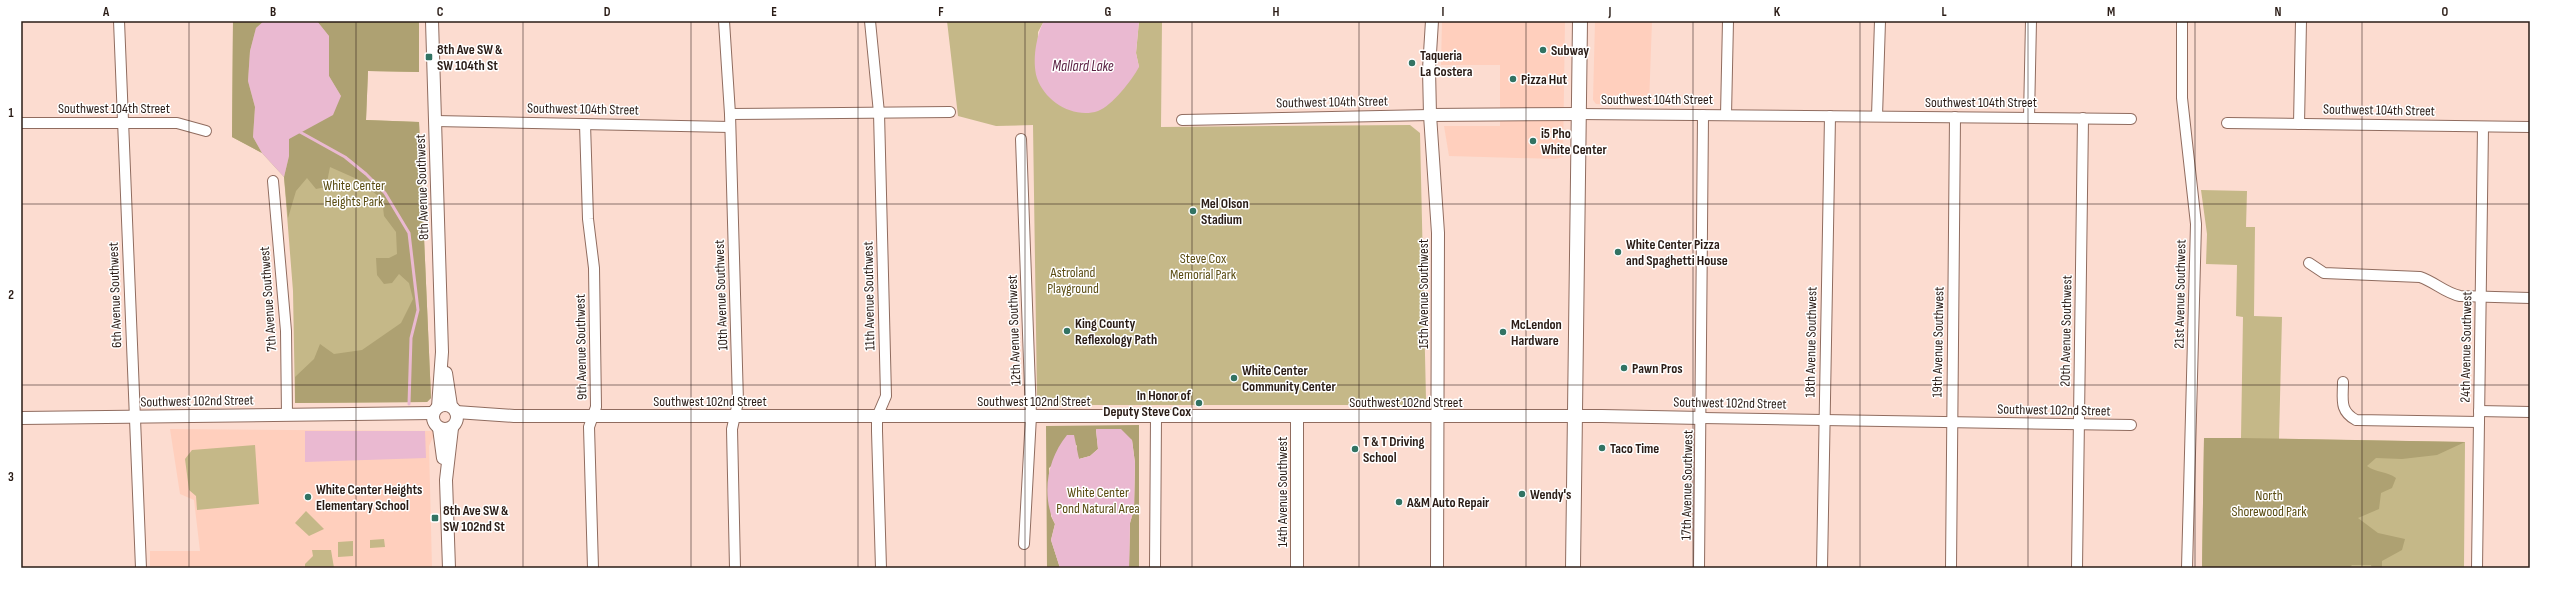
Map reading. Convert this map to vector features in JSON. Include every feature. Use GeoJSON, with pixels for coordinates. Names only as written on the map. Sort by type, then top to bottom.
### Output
{"type":"FeatureCollection","features":[{"type":"Feature","properties":{"kind":"main road"},"geometry":{"type":"LineString","coordinates":[[1573,568],[1580,21]]}},
{"type":"Feature","properties":{"kind":"street","name":"6th Avenue Southwest"},"geometry":{"type":"LineString","coordinates":[[119,21],[141,568]]}},
{"type":"Feature","properties":{"kind":"street","name":"8th Avenue Southwest"},"geometry":{"type":"LineString","coordinates":[[432,21],[442,352],[436,417],[446,480],[449,568]]}},
{"type":"Feature","properties":{"kind":"street","name":"10th Avenue Southwest"},"geometry":{"type":"LineString","coordinates":[[724,21],[730,114],[738,402],[732,429],[735,568]]}},
{"type":"Feature","properties":{"kind":"street","name":"11th Avenue Southwest"},"geometry":{"type":"LineString","coordinates":[[870,21],[879,113],[886,396],[877,417],[881,568]]}},
{"type":"Feature","properties":{"kind":"street","name":"15th Avenue Southwest"},"geometry":{"type":"LineString","coordinates":[[1432,21],[1429,70],[1430,115],[1438,233],[1437,568]]}},
{"type":"Feature","properties":{"kind":"street"},"geometry":{"type":"LineString","coordinates":[[1726,115],[1728,21]]}},
{"type":"Feature","properties":{"kind":"street"},"geometry":{"type":"LineString","coordinates":[[1878,116],[1880,21]]}},
{"type":"Feature","properties":{"kind":"street"},"geometry":{"type":"LineString","coordinates":[[2029,117],[2030,21]]}},
{"type":"Feature","properties":{"kind":"street","name":"21st Avenue Southwest"},"geometry":{"type":"LineString","coordinates":[[2182,21],[2182,98],[2196,224],[2186,568]]}},
{"type":"Feature","properties":{"kind":"street"},"geometry":{"type":"LineString","coordinates":[[2299,124],[2301,21]]}},
{"type":"Feature","properties":{"kind":"street"},"geometry":{"type":"LineString","coordinates":[[730,114],[950,112]]}},
{"type":"Feature","properties":{"kind":"street","name":"Southwest 104th Street"},"geometry":{"type":"LineString","coordinates":[[1182,120],[1430,115],[1579,114],[2131,119]]}},
{"type":"Feature","properties":{"kind":"street","name":"17th Avenue Southwest"},"geometry":{"type":"LineString","coordinates":[[1700,568],[1703,115]]}},
{"type":"Feature","properties":{"kind":"street","name":"18th Avenue Southwest"},"geometry":{"type":"LineString","coordinates":[[1822,568],[1830,116]]}},
{"type":"Feature","properties":{"kind":"street","name":"19th Avenue Southwest"},"geometry":{"type":"LineString","coordinates":[[1951,568],[1951,423],[1955,117]]}},
{"type":"Feature","properties":{"kind":"street","name":"20th Avenue Southwest"},"geometry":{"type":"LineString","coordinates":[[2077,568],[2083,118]]}},
{"type":"Feature","properties":{"kind":"street","name":"Southwest 104th Street"},"geometry":{"type":"LineString","coordinates":[[435,121],[730,126]]}},
{"type":"Feature","properties":{"kind":"street","name":"Southwest 104th Street"},"geometry":{"type":"LineString","coordinates":[[21,122],[177,123],[206,131]]}},
{"type":"Feature","properties":{"kind":"street","name":"Southwest 104th Street"},"geometry":{"type":"LineString","coordinates":[[2227,123],[2530,127]]}},
{"type":"Feature","properties":{"kind":"street","name":"9th Avenue Southwest"},"geometry":{"type":"LineString","coordinates":[[585,124],[588,219],[594,268],[596,407],[589,427],[593,568]]}},
{"type":"Feature","properties":{"kind":"street","name":"24th Avenue Southwest"},"geometry":{"type":"LineString","coordinates":[[2478,568],[2482,127]]}},
{"type":"Feature","properties":{"kind":"street","name":"12th Avenue Southwest"},"geometry":{"type":"LineString","coordinates":[[1021,139],[1031,416],[1024,544]]}},
{"type":"Feature","properties":{"kind":"street","name":"7th Avenue Southwest"},"geometry":{"type":"LineString","coordinates":[[273,181],[286,331],[287,415]]}},
{"type":"Feature","properties":{"kind":"street"},"geometry":{"type":"LineString","coordinates":[[2308,263],[2324,273],[2420,277],[2429,280],[2451,294],[2481,297],[2530,298]]}},
{"type":"Feature","properties":{"kind":"street","name":"8th Avenue Southwest"},"geometry":{"type":"LineString","coordinates":[[442,352],[454,417],[446,480]]}},
{"type":"Feature","properties":{"kind":"street"},"geometry":{"type":"LineString","coordinates":[[2343,382],[2342,409],[2347,416],[2356,420],[2479,422]]}},
{"type":"Feature","properties":{"kind":"street"},"geometry":{"type":"LineString","coordinates":[[2479,411],[2530,412]]}},
{"type":"Feature","properties":{"kind":"street","name":"Southwest 102nd Street"},"geometry":{"type":"LineString","coordinates":[[21,418],[287,415],[436,417]]}},
{"type":"Feature","properties":{"kind":"street"},"geometry":{"type":"LineString","coordinates":[[1155,568],[1156,416]]}},
{"type":"Feature","properties":{"kind":"street","name":"14th Avenue Southwest"},"geometry":{"type":"LineString","coordinates":[[1297,416],[1297,568]]}},
{"type":"Feature","properties":{"kind":"street","name":"Southwest 102nd Street"},"geometry":{"type":"LineString","coordinates":[[454,417],[1574,416],[2079,426],[2131,425]]}},
{"type":"Feature","properties":{"kind":"street"},"geometry":{"type":"LineString","coordinates":[[436,417],[446,430],[454,417]]}},
{"type":"Feature","properties":{"kind":"street"},"geometry":{"type":"LineString","coordinates":[[436,417],[454,417]]}},
{"type":"Feature","properties":{"kind":"shaded area"},"geometry":{"type":"Polygon","coordinates":[[[1442,21],[1565,21],[1563,157],[1555,159],[1449,156],[1444,126],[1500,126],[1500,65],[1441,65],[1442,21]]]}},
{"type":"Feature","properties":{"kind":"shaded area"},"geometry":{"type":"Polygon","coordinates":[[[1595,21],[1652,21],[1649,105],[1596,104],[1593,100],[1595,21]]]}},
{"type":"Feature","properties":{"kind":"shaded area","name":"White Center Heights Elementary School"},"geometry":{"type":"Polygon","coordinates":[[[170,429],[433,431],[434,435],[429,446],[432,568],[150,568],[150,551],[200,551],[194,500],[180,494],[170,429]]]}},
{"type":"Feature","properties":{"kind":"green space","name":"White Center Heights Park"},"geometry":{"type":"Polygon","coordinates":[[[233,21],[419,21],[419,72],[368,71],[366,120],[419,122],[431,398],[427,402],[295,403],[293,291],[284,177],[262,153],[232,137],[233,21]]]}},
{"type":"Feature","properties":{"kind":"green space"},"geometry":{"type":"Polygon","coordinates":[[[233,21],[264,21],[256,28],[250,51],[248,81],[255,107],[253,137],[262,153],[232,137],[233,21]]]}},
{"type":"Feature","properties":{"kind":"green space"},"geometry":{"type":"Polygon","coordinates":[[[317,21],[419,21],[419,72],[368,71],[366,120],[419,122],[431,398],[427,402],[295,403],[295,377],[314,359],[320,344],[334,354],[362,350],[401,323],[413,299],[409,283],[399,274],[392,283],[384,284],[377,275],[376,258],[389,258],[397,254],[396,232],[384,216],[382,199],[357,179],[330,167],[326,187],[316,189],[307,178],[296,191],[288,218],[284,177],[289,156],[289,139],[305,128],[341,96],[329,76],[329,36],[317,21]]]}},
{"type":"Feature","properties":{"kind":"green space","name":"Steve Cox Memorial Park"},"geometry":{"type":"Polygon","coordinates":[[[947,21],[1044,21],[1038,32],[1037,78],[1139,67],[1136,53],[1139,21],[1162,21],[1161,127],[1410,125],[1420,133],[1426,399],[1416,405],[1039,405],[1037,398],[1033,125],[996,126],[958,116],[947,21]]]}},
{"type":"Feature","properties":{"kind":"green space","name":"North Shorewood Park"},"geometry":{"type":"Polygon","coordinates":[[[2201,190],[2247,191],[2246,227],[2255,227],[2254,316],[2282,317],[2279,439],[2465,442],[2464,568],[2202,568],[2204,438],[2241,438],[2243,317],[2236,316],[2237,265],[2206,264],[2207,234],[2201,190]]]}},
{"type":"Feature","properties":{"kind":"green space"},"geometry":{"type":"Polygon","coordinates":[[[1139,425],[1139,568],[1129,568],[1130,523],[1134,509],[1135,463],[1132,440],[1096,430],[1098,449],[1090,456],[1079,459],[1076,452],[1077,445],[1049,468],[1051,516],[1055,524],[1051,540],[1060,568],[1047,568],[1046,426],[1139,425]]]}},
{"type":"Feature","properties":{"kind":"green space","name":"North Shorewood Park"},"geometry":{"type":"Polygon","coordinates":[[[2204,438],[2465,442],[2437,455],[2402,459],[2376,458],[2367,466],[2396,478],[2392,488],[2381,493],[2379,509],[2358,518],[2378,533],[2405,539],[2402,550],[2382,561],[2382,568],[2372,568],[2371,565],[2352,565],[2349,568],[2202,568],[2204,438]]]}},
{"type":"Feature","properties":{"kind":"green space"},"geometry":{"type":"Polygon","coordinates":[[[255,445],[259,504],[197,510],[196,496],[189,490],[185,459],[192,450],[255,445]]]}},
{"type":"Feature","properties":{"kind":"green space"},"geometry":{"type":"Polygon","coordinates":[[[306,511],[324,529],[309,536],[295,523],[306,511]]]}},
{"type":"Feature","properties":{"kind":"green space"},"geometry":{"type":"Polygon","coordinates":[[[384,539],[385,547],[370,548],[370,540],[384,539]]]}},
{"type":"Feature","properties":{"kind":"green space"},"geometry":{"type":"Polygon","coordinates":[[[353,541],[353,556],[338,557],[338,542],[353,541]]]}},
{"type":"Feature","properties":{"kind":"green space"},"geometry":{"type":"Polygon","coordinates":[[[312,550],[331,550],[334,568],[305,568],[305,564],[313,556],[312,550]]]}},
{"type":"Feature","properties":{"kind":"water"},"geometry":{"type":"Polygon","coordinates":[[[264,21],[317,21],[329,36],[329,76],[341,96],[333,115],[289,139],[289,156],[284,177],[262,153],[253,137],[255,107],[248,81],[250,51],[256,28],[264,21]]]}},
{"type":"Feature","properties":{"kind":"water","name":"Mallard Lake"},"geometry":{"type":"Polygon","coordinates":[[[1044,21],[1139,21],[1136,53],[1139,67],[1132,79],[1121,92],[1103,108],[1089,113],[1079,113],[1070,110],[1053,101],[1041,87],[1037,78],[1035,56],[1037,41],[1044,21]]]}},
{"type":"Feature","properties":{"kind":"water","name":"White Center Pond Natural Area"},"geometry":{"type":"Polygon","coordinates":[[[1096,429],[1121,429],[1132,440],[1135,463],[1134,509],[1130,523],[1129,568],[1060,568],[1051,540],[1055,524],[1048,502],[1047,490],[1051,466],[1060,445],[1067,435],[1074,435],[1079,459],[1090,456],[1098,449],[1096,429]]]}},
{"type":"Feature","properties":{"kind":"water"},"geometry":{"type":"Polygon","coordinates":[[[305,431],[425,431],[426,458],[305,462],[305,431]]]}},
{"type":"Feature","properties":{"kind":"waterway"},"geometry":{"type":"LineString","coordinates":[[300,132],[345,157],[366,174],[385,193],[409,233],[418,310],[411,338],[409,404]]}},
{"type":"Feature","properties":{"kind":"place","name":"Subway"},"geometry":{"type":"Point","coordinates":[1543,50]}},
{"type":"Feature","properties":{"kind":"place","name":"8th Ave SW & SW 104th St"},"geometry":{"type":"Point","coordinates":[429,57]}},
{"type":"Feature","properties":{"kind":"place","name":"Taqueria La Costera"},"geometry":{"type":"Point","coordinates":[1412,63]}},
{"type":"Feature","properties":{"kind":"place","name":"Pizza Hut"},"geometry":{"type":"Point","coordinates":[1513,79]}},
{"type":"Feature","properties":{"kind":"place","name":"i5 Pho White Center"},"geometry":{"type":"Point","coordinates":[1533,141]}},
{"type":"Feature","properties":{"kind":"place","name":"Mel Olson Stadium"},"geometry":{"type":"Point","coordinates":[1193,211]}},
{"type":"Feature","properties":{"kind":"place","name":"White Center Pizza and Spaghetti House"},"geometry":{"type":"Point","coordinates":[1618,252]}},
{"type":"Feature","properties":{"kind":"place","name":"King County Reflexology Path"},"geometry":{"type":"Point","coordinates":[1067,331]}},
{"type":"Feature","properties":{"kind":"place","name":"McLendon Hardware"},"geometry":{"type":"Point","coordinates":[1503,332]}},
{"type":"Feature","properties":{"kind":"place","name":"Pawn Pros"},"geometry":{"type":"Point","coordinates":[1624,368]}},
{"type":"Feature","properties":{"kind":"place","name":"White Center Community Center"},"geometry":{"type":"Point","coordinates":[1234,378]}},
{"type":"Feature","properties":{"kind":"place","name":"In Honor of Deputy Steve Cox"},"geometry":{"type":"Point","coordinates":[1199,403]}},
{"type":"Feature","properties":{"kind":"place","name":"Taco Time"},"geometry":{"type":"Point","coordinates":[1602,448]}},
{"type":"Feature","properties":{"kind":"place","name":"T & T Driving School"},"geometry":{"type":"Point","coordinates":[1355,449]}},
{"type":"Feature","properties":{"kind":"place","name":"Wendy's"},"geometry":{"type":"Point","coordinates":[1522,494]}},
{"type":"Feature","properties":{"kind":"place","name":"White Center Heights Elementary School"},"geometry":{"type":"Point","coordinates":[308,497]}},
{"type":"Feature","properties":{"kind":"place","name":"A&M Auto Repair"},"geometry":{"type":"Point","coordinates":[1399,502]}},
{"type":"Feature","properties":{"kind":"place","name":"8th Ave SW & SW 102nd St"},"geometry":{"type":"Point","coordinates":[435,518]}},
{"type":"Feature","properties":{"kind":"park label","name":"Astroland Playground"},"geometry":{"type":"Point","coordinates":[1073,280]}}]}
